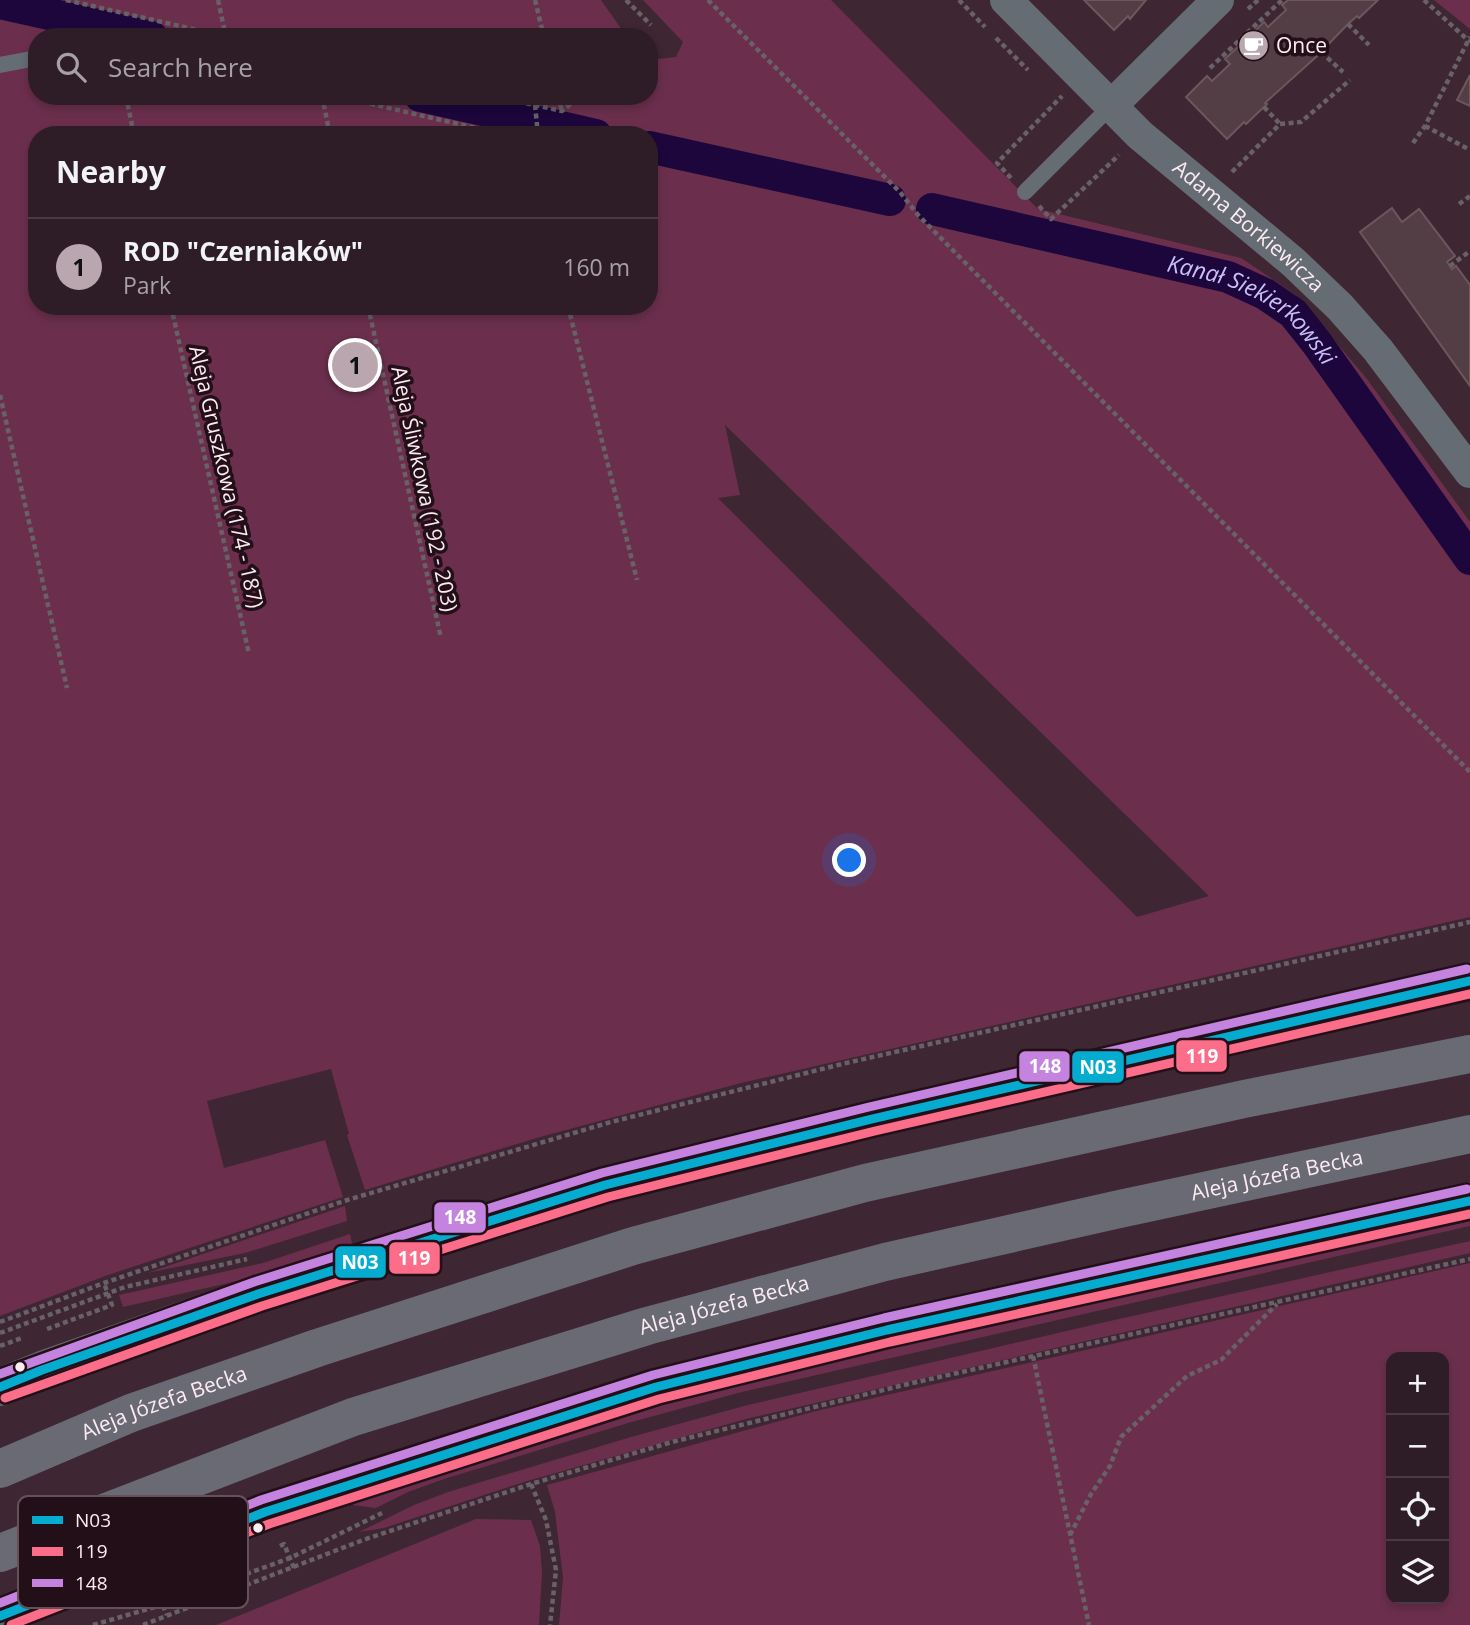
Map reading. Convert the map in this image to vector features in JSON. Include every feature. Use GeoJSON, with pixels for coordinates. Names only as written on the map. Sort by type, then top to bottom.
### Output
{"type":"FeatureCollection","features":[{"type":"Feature","properties":{"kind":"main road"},"geometry":{"type":"LineString","coordinates":[[0,1387],[258,1294],[605,1185],[872,1119],[1470,981]]}},
{"type":"Feature","properties":{"kind":"main road"},"geometry":{"type":"LineString","coordinates":[[1390,1069],[1470,1040]]}},
{"type":"Feature","properties":{"kind":"main road","name":"Aleja Józefa Becka"},"geometry":{"type":"LineString","coordinates":[[0,1469],[131,1413],[633,1246],[865,1183],[1244,1099],[1470,1054]]}},
{"type":"Feature","properties":{"kind":"main road","name":"Aleja Józefa Becka"},"geometry":{"type":"LineString","coordinates":[[148,1496],[353,1417],[647,1326],[885,1262],[1469,1134]]}},
{"type":"Feature","properties":{"kind":"main road"},"geometry":{"type":"LineString","coordinates":[[248,1519],[656,1387],[887,1330],[1470,1201]]}},
{"type":"Feature","properties":{"kind":"main road","name":"Aleja Józefa Becka"},"geometry":{"type":"LineString","coordinates":[[0,1553],[18,1546]]}},
{"type":"Feature","properties":{"kind":"main road"},"geometry":{"type":"LineString","coordinates":[[0,1616],[20,1608]]}},
{"type":"Feature","properties":{"kind":"street","name":"Adama Borkiewicza"},"geometry":{"type":"LineString","coordinates":[[1006,0],[1146,140],[1293,262],[1340,307],[1378,350],[1470,472]]}},
{"type":"Feature","properties":{"kind":"street"},"geometry":{"type":"LineString","coordinates":[[1111,106],[1219,0]]}},
{"type":"Feature","properties":{"kind":"lane"},"geometry":{"type":"LineString","coordinates":[[0,65],[28,60]]}},
{"type":"Feature","properties":{"kind":"lane"},"geometry":{"type":"LineString","coordinates":[[1025,192],[1111,106]]}},
{"type":"Feature","properties":{"kind":"path"},"geometry":{"type":"LineString","coordinates":[[66,0],[188,28]]}},
{"type":"Feature","properties":{"kind":"path"},"geometry":{"type":"LineString","coordinates":[[218,0],[225,28]]}},
{"type":"Feature","properties":{"kind":"path"},"geometry":{"type":"LineString","coordinates":[[535,0],[542,28]]}},
{"type":"Feature","properties":{"kind":"path"},"geometry":{"type":"LineString","coordinates":[[626,0],[651,25]]}},
{"type":"Feature","properties":{"kind":"path"},"geometry":{"type":"LineString","coordinates":[[708,0],[1470,772]]}},
{"type":"Feature","properties":{"kind":"path"},"geometry":{"type":"LineString","coordinates":[[959,0],[1028,70]]}},
{"type":"Feature","properties":{"kind":"path"},"geometry":{"type":"LineString","coordinates":[[1210,68],[1282,0]]}},
{"type":"Feature","properties":{"kind":"path"},"geometry":{"type":"LineString","coordinates":[[1413,143],[1425,126],[1469,40],[1424,0]]}},
{"type":"Feature","properties":{"kind":"path"},"geometry":{"type":"LineString","coordinates":[[1348,24],[1369,45]]}},
{"type":"Feature","properties":{"kind":"path"},"geometry":{"type":"LineString","coordinates":[[1321,52],[1343,72]]}},
{"type":"Feature","properties":{"kind":"path"},"geometry":{"type":"LineString","coordinates":[[1240,165],[1280,124],[1301,122],[1350,80]]}},
{"type":"Feature","properties":{"kind":"path"},"geometry":{"type":"LineString","coordinates":[[128,105],[132,126]]}},
{"type":"Feature","properties":{"kind":"path"},"geometry":{"type":"LineString","coordinates":[[324,105],[328,126]]}},
{"type":"Feature","properties":{"kind":"path"},"geometry":{"type":"LineString","coordinates":[[376,105],[467,126]]}},
{"type":"Feature","properties":{"kind":"path"},"geometry":{"type":"LineString","coordinates":[[531,105],[562,111],[570,105]]}},
{"type":"Feature","properties":{"kind":"path"},"geometry":{"type":"LineString","coordinates":[[560,105],[562,111]]}},
{"type":"Feature","properties":{"kind":"path"},"geometry":{"type":"LineString","coordinates":[[535,106],[537,126]]}},
{"type":"Feature","properties":{"kind":"path"},"geometry":{"type":"LineString","coordinates":[[1264,107],[1280,124]]}},
{"type":"Feature","properties":{"kind":"path"},"geometry":{"type":"LineString","coordinates":[[1425,126],[1470,150]]}},
{"type":"Feature","properties":{"kind":"path"},"geometry":{"type":"LineString","coordinates":[[1459,204],[1470,196]]}},
{"type":"Feature","properties":{"kind":"path"},"geometry":{"type":"LineString","coordinates":[[1450,266],[1470,251]]}},
{"type":"Feature","properties":{"kind":"path","name":"Aleja Gruszkowa (174 - 187)"},"geometry":{"type":"LineString","coordinates":[[173,315],[249,654]]}},
{"type":"Feature","properties":{"kind":"path","name":"Aleja Śliwkowa (192 - 203)"},"geometry":{"type":"LineString","coordinates":[[370,315],[441,638]]}},
{"type":"Feature","properties":{"kind":"path"},"geometry":{"type":"LineString","coordinates":[[570,315],[637,580]]}},
{"type":"Feature","properties":{"kind":"path"},"geometry":{"type":"LineString","coordinates":[[0,395],[66,688]]}},
{"type":"Feature","properties":{"kind":"path"},"geometry":{"type":"LineString","coordinates":[[0,1322],[104,1283],[344,1201],[611,1122],[842,1064],[1470,922]]}},
{"type":"Feature","properties":{"kind":"path"},"geometry":{"type":"LineString","coordinates":[[248,1585],[363,1540],[531,1484],[672,1442],[908,1384],[1470,1259]]}},
{"type":"Feature","properties":{"kind":"path"},"geometry":{"type":"LineString","coordinates":[[37,1332],[113,1305],[104,1283]]}},
{"type":"Feature","properties":{"kind":"path"},"geometry":{"type":"LineString","coordinates":[[1070,1535],[1091,1494],[1110,1466],[1121,1437],[1187,1376],[1221,1360],[1279,1302]]}},
{"type":"Feature","properties":{"kind":"path"},"geometry":{"type":"LineString","coordinates":[[0,1346],[25,1337]]}},
{"type":"Feature","properties":{"kind":"path"},"geometry":{"type":"LineString","coordinates":[[1033,1356],[1089,1625]]}},
{"type":"Feature","properties":{"kind":"path"},"geometry":{"type":"LineString","coordinates":[[531,1484],[546,1520],[556,1570],[550,1625]]}},
{"type":"Feature","properties":{"kind":"path"},"geometry":{"type":"LineString","coordinates":[[248,1573],[290,1558],[387,1511]]}},
{"type":"Feature","properties":{"kind":"path"},"geometry":{"type":"LineString","coordinates":[[284,1544],[294,1568]]}},
{"type":"Feature","properties":{"kind":"path"},"geometry":{"type":"LineString","coordinates":[[93,1625],[152,1608]]}},
{"type":"Feature","properties":{"kind":"path"},"geometry":{"type":"LineString","coordinates":[[143,1625],[188,1608]]}},
{"type":"Feature","properties":{"kind":"shaded area"},"geometry":{"type":"Polygon","coordinates":[[[0,0],[601,0],[621,28],[28,28],[28,105],[658,105],[658,59],[676,57],[683,42],[643,0],[831,0],[1038,209],[1241,258],[1296,295],[1367,379],[1470,522],[1470,917],[741,1083],[540,1137],[365,1190],[347,1135],[349,1134],[331,1069],[207,1101],[224,1168],[325,1140],[343,1197],[108,1275],[0,1316],[0,0]],[[725,425],[740,495],[718,498],[1137,917],[1209,896],[725,425]]]}},
{"type":"Feature","properties":{"kind":"shaded area"},"geometry":{"type":"Polygon","coordinates":[[[1434,0],[1470,0],[1470,29],[1434,0]]]}},
{"type":"Feature","properties":{"kind":"shaded area"},"geometry":{"type":"Polygon","coordinates":[[[345,1206],[347,1221],[245,1253],[147,1273],[345,1206]]]}},
{"type":"Feature","properties":{"kind":"shaded area"},"geometry":{"type":"Polygon","coordinates":[[[1470,1214],[1470,1226],[742,1392],[628,1423],[444,1479],[408,1492],[376,1508],[352,1505],[372,1494],[718,1386],[1470,1214]]]}},
{"type":"Feature","properties":{"kind":"shaded area"},"geometry":{"type":"Polygon","coordinates":[[[350,1234],[352,1244],[259,1276],[123,1307],[119,1295],[263,1263],[350,1234]]]}},
{"type":"Feature","properties":{"kind":"shaded area"},"geometry":{"type":"Polygon","coordinates":[[[1470,1241],[1470,1253],[746,1419],[524,1482],[384,1528],[359,1532],[448,1492],[744,1406],[1470,1241]]]}},
{"type":"Feature","properties":{"kind":"shaded area"},"geometry":{"type":"Polygon","coordinates":[[[1470,1263],[1470,1625],[559,1625],[563,1578],[555,1512],[547,1485],[816,1411],[1470,1263]]]}},
{"type":"Feature","properties":{"kind":"shaded area"},"geometry":{"type":"Polygon","coordinates":[[[476,1519],[531,1520],[540,1546],[542,1572],[539,1625],[216,1625],[476,1519]]]}},
{"type":"Feature","properties":{"kind":"building"},"geometry":{"type":"Polygon","coordinates":[[[1084,0],[1146,0],[1130,19],[1128,16],[1114,30],[1084,0]]]}},
{"type":"Feature","properties":{"kind":"building"},"geometry":{"type":"Polygon","coordinates":[[[1288,0],[1378,0],[1359,18],[1357,16],[1348,24],[1246,124],[1244,122],[1227,139],[1186,97],[1207,76],[1212,81],[1230,64],[1225,59],[1264,22],[1268,27],[1286,10],[1282,5],[1288,0]]]}},
{"type":"Feature","properties":{"kind":"building"},"geometry":{"type":"Polygon","coordinates":[[[1470,75],[1470,106],[1457,100],[1470,75]]]}},
{"type":"Feature","properties":{"kind":"building"},"geometry":{"type":"Polygon","coordinates":[[[1392,208],[1402,222],[1419,209],[1455,256],[1447,262],[1452,269],[1456,266],[1470,285],[1470,386],[1360,232],[1392,208]]]}},
{"type":"Feature","properties":{"kind":"waterway","name":"Kanał Siekierkowski"},"geometry":{"type":"LineString","coordinates":[[0,3],[112,28]]}},
{"type":"Feature","properties":{"kind":"waterway","name":"Kanał Siekierkowski"},"geometry":{"type":"LineString","coordinates":[[460,105],[532,121]]}},
{"type":"Feature","properties":{"kind":"waterway","name":"Kanał Siekierkowski"},"geometry":{"type":"LineString","coordinates":[[540,122],[557,126]]}},
{"type":"Feature","properties":{"kind":"waterway","name":"Kanał Siekierkowski"},"geometry":{"type":"LineString","coordinates":[[658,149],[890,200]]}},
{"type":"Feature","properties":{"kind":"waterway","name":"Kanał Siekierkowski"},"geometry":{"type":"LineString","coordinates":[[932,209],[1228,277],[1265,294],[1293,313],[1316,342],[1470,559]]}},
{"type":"Feature","properties":{"kind":"transit line","name":"148"},"geometry":{"type":"LineString","coordinates":[[0,1374],[254,1282],[602,1173],[869,1107],[1467,969]]}},
{"type":"Feature","properties":{"kind":"transit line","name":"N03"},"geometry":{"type":"LineString","coordinates":[[0,1387],[258,1294],[605,1185],[872,1119],[1470,981]]}},
{"type":"Feature","properties":{"kind":"transit line","name":"119"},"geometry":{"type":"LineString","coordinates":[[5,1398],[262,1306],[608,1197],[875,1131],[1470,994]]}},
{"type":"Feature","properties":{"kind":"transit line","name":"148"},"geometry":{"type":"LineString","coordinates":[[248,1505],[653,1375],[884,1318],[1467,1189]]}},
{"type":"Feature","properties":{"kind":"transit line","name":"N03"},"geometry":{"type":"LineString","coordinates":[[248,1519],[656,1387],[887,1330],[1470,1201]]}},
{"type":"Feature","properties":{"kind":"transit line","name":"119"},"geometry":{"type":"LineString","coordinates":[[248,1532],[659,1399],[890,1342],[1470,1214]]}},
{"type":"Feature","properties":{"kind":"transit line","name":"148"},"geometry":{"type":"LineString","coordinates":[[0,1603],[18,1596]]}},
{"type":"Feature","properties":{"kind":"transit line","name":"N03"},"geometry":{"type":"LineString","coordinates":[[0,1616],[20,1608]]}},
{"type":"Feature","properties":{"kind":"transit line","name":"119"},"geometry":{"type":"LineString","coordinates":[[11,1625],[54,1608]]}},
{"type":"Feature","properties":{"kind":"place","name":"Once"},"geometry":{"type":"Point","coordinates":[1253,46]}},
{"type":"Feature","properties":{"kind":"place","name":"ROD \"Czerniaków\""},"geometry":{"type":"Point","coordinates":[355,365]}}]}
